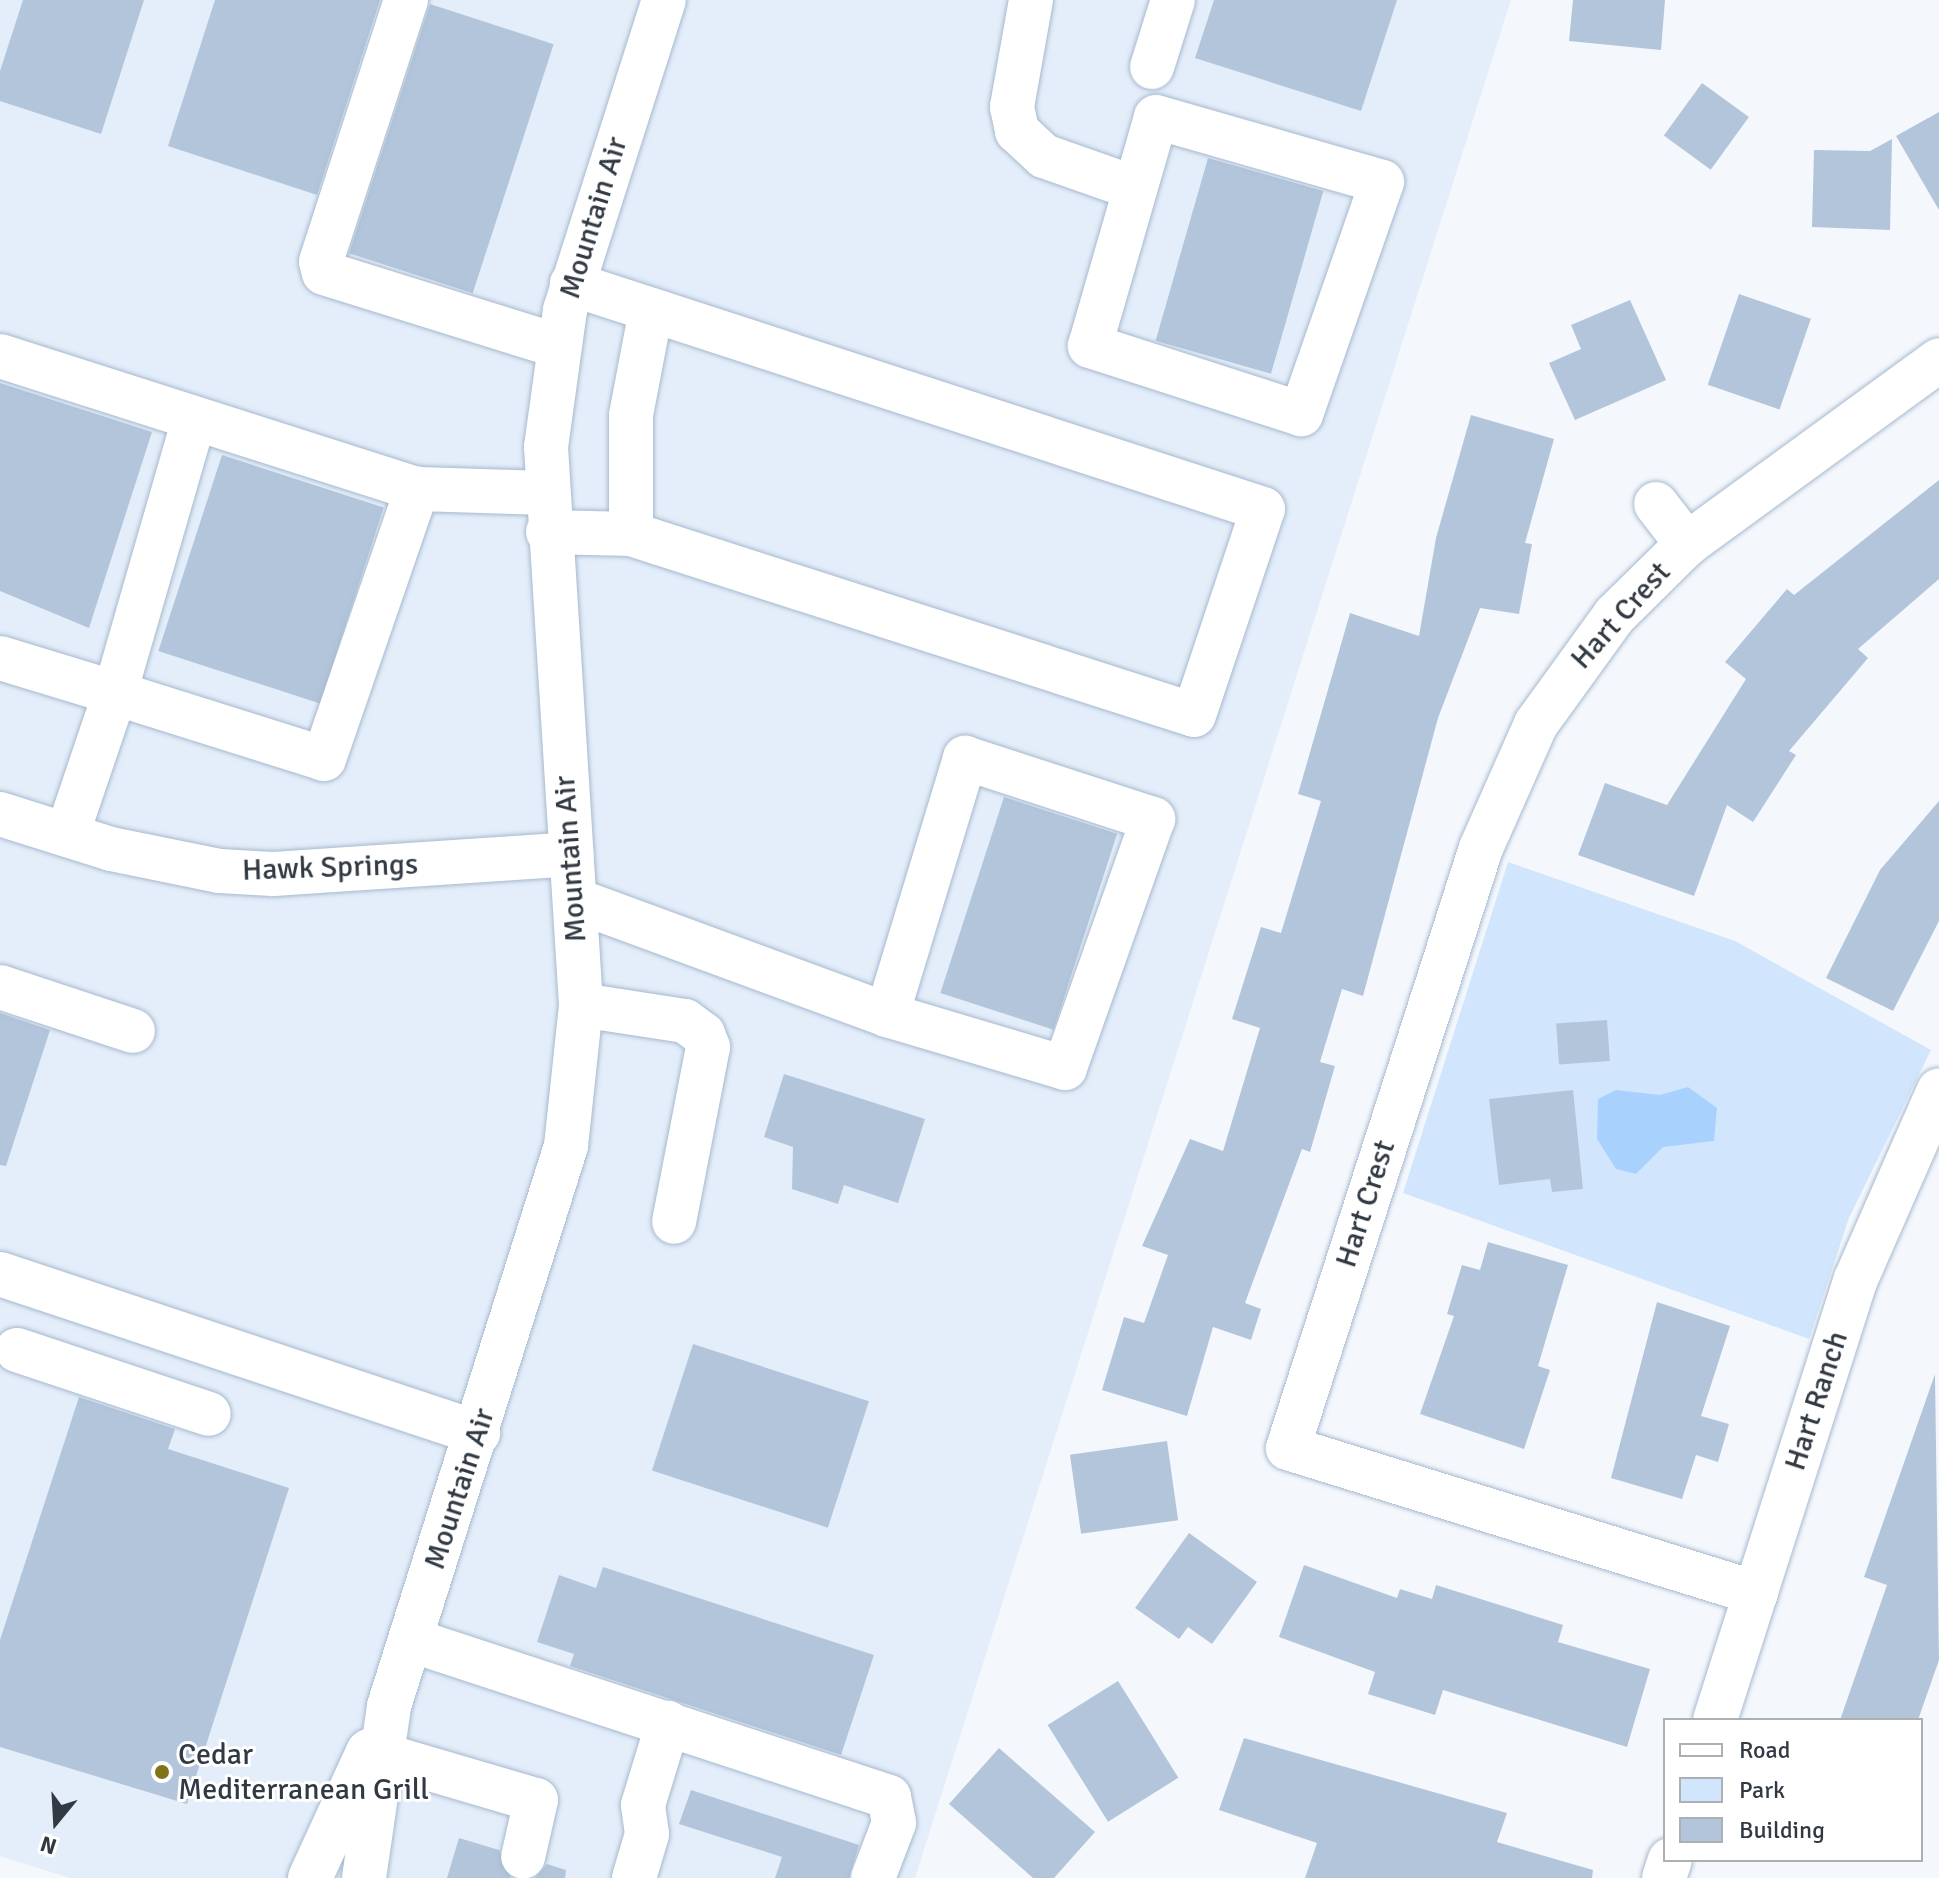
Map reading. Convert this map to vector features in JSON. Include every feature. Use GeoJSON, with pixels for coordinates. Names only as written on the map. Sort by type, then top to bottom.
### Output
{"type":"FeatureCollection","features":[{"type":"Feature","properties":{"kind":"street"},"geometry":{"type":"LineString","coordinates":[[406,0],[321,262],[324,273],[558,346]]}},
{"type":"Feature","properties":{"kind":"street","name":"Mountain Air"},"geometry":{"type":"LineString","coordinates":[[310,1878],[375,1752],[566,1146],[581,1005],[548,513],[558,346],[572,284],[664,0]]}},
{"type":"Feature","properties":{"kind":"street"},"geometry":{"type":"LineString","coordinates":[[1031,0],[1012,107],[1017,131],[1044,156],[1135,188]]}},
{"type":"Feature","properties":{"kind":"street"},"geometry":{"type":"LineString","coordinates":[[1152,67],[1173,0]]}},
{"type":"Feature","properties":{"kind":"street"},"geometry":{"type":"LineString","coordinates":[[1156,117],[1382,182],[1301,414],[1090,346],[1135,188],[1156,117]]}},
{"type":"Feature","properties":{"kind":"street"},"geometry":{"type":"LineString","coordinates":[[0,356],[417,489],[548,513],[631,534],[1194,715],[1263,509],[572,284]]}},
{"type":"Feature","properties":{"kind":"street"},"geometry":{"type":"LineString","coordinates":[[631,534],[631,415],[651,310]]}},
{"type":"Feature","properties":{"kind":"street","name":"Hart Crest"},"geometry":{"type":"LineString","coordinates":[[1756,1593],[1288,1448],[1505,785],[1573,667],[1687,544],[1939,360]]}},
{"type":"Feature","properties":{"kind":"street"},"geometry":{"type":"LineString","coordinates":[[67,835],[115,693],[194,419]]}},
{"type":"Feature","properties":{"kind":"street"},"geometry":{"type":"LineString","coordinates":[[0,658],[324,759],[417,489]]}},
{"type":"Feature","properties":{"kind":"street","name":"Hart Crest"},"geometry":{"type":"LineString","coordinates":[[1656,504],[1687,544]]}},
{"type":"Feature","properties":{"kind":"street"},"geometry":{"type":"LineString","coordinates":[[575,900],[887,1015],[1065,1068],[1153,819],[965,758],[887,1015]]}},
{"type":"Feature","properties":{"kind":"street","name":"Hawk Springs"},"geometry":{"type":"LineString","coordinates":[[0,814],[165,863],[273,874],[571,854]]}},
{"type":"Feature","properties":{"kind":"street"},"geometry":{"type":"LineString","coordinates":[[0,987],[133,1031]]}},
{"type":"Feature","properties":{"kind":"street"},"geometry":{"type":"LineString","coordinates":[[581,1005],[685,1021],[703,1034],[708,1047],[674,1222]]}},
{"type":"Feature","properties":{"kind":"street","name":"Hart Ranch"},"geometry":{"type":"LineString","coordinates":[[1716,1718],[1856,1279],[1897,1173],[1939,1090]]}},
{"type":"Feature","properties":{"kind":"street"},"geometry":{"type":"LineString","coordinates":[[0,1274],[478,1433]]}},
{"type":"Feature","properties":{"kind":"street"},"geometry":{"type":"LineString","coordinates":[[17,1350],[209,1414]]}},
{"type":"Feature","properties":{"kind":"street"},"geometry":{"type":"LineString","coordinates":[[411,1640],[889,1797],[894,1823],[873,1878]]}},
{"type":"Feature","properties":{"kind":"street"},"geometry":{"type":"LineString","coordinates":[[634,1878],[647,1834],[643,1805],[668,1723]]}},
{"type":"Feature","properties":{"kind":"street"},"geometry":{"type":"LineString","coordinates":[[375,1752],[536,1800],[523,1857]]}},
{"type":"Feature","properties":{"kind":"street","name":"Mountain Air"},"geometry":{"type":"LineString","coordinates":[[364,1878],[375,1752]]}},
{"type":"Feature","properties":{"kind":"shaded area"},"geometry":{"type":"Polygon","coordinates":[[[0,0],[1511,0],[915,1878],[70,1878],[0,1856],[0,0]]]}},
{"type":"Feature","properties":{"kind":"green space"},"geometry":{"type":"Polygon","coordinates":[[[1508,862],[1735,941],[1931,1050],[1849,1218],[1809,1339],[1403,1193],[1508,862]]]}},
{"type":"Feature","properties":{"kind":"water"},"geometry":{"type":"Polygon","coordinates":[[[1688,1087],[1717,1108],[1714,1141],[1663,1147],[1636,1174],[1616,1169],[1597,1139],[1598,1099],[1616,1090],[1660,1095],[1688,1087]]]}},
{"type":"Feature","properties":{"kind":"building"},"geometry":{"type":"Polygon","coordinates":[[[23,0],[144,0],[101,134],[0,101],[0,71],[23,0]]]}},
{"type":"Feature","properties":{"kind":"building"},"geometry":{"type":"Polygon","coordinates":[[[215,0],[380,0],[317,195],[168,146],[215,0]]]}},
{"type":"Feature","properties":{"kind":"building"},"geometry":{"type":"Polygon","coordinates":[[[1214,0],[1397,0],[1361,111],[1195,58],[1214,0]]]}},
{"type":"Feature","properties":{"kind":"building"},"geometry":{"type":"Polygon","coordinates":[[[1573,0],[1665,0],[1661,50],[1569,41],[1573,0]]]}},
{"type":"Feature","properties":{"kind":"building"},"geometry":{"type":"Polygon","coordinates":[[[430,4],[554,44],[473,293],[349,253],[430,4]]]}},
{"type":"Feature","properties":{"kind":"building"},"geometry":{"type":"Polygon","coordinates":[[[1702,83],[1749,117],[1711,170],[1664,136],[1702,83]]]}},
{"type":"Feature","properties":{"kind":"building"},"geometry":{"type":"Polygon","coordinates":[[[1939,112],[1939,210],[1896,136],[1939,112]]]}},
{"type":"Feature","properties":{"kind":"building"},"geometry":{"type":"Polygon","coordinates":[[[1892,139],[1890,230],[1812,227],[1814,150],[1870,151],[1892,139]]]}},
{"type":"Feature","properties":{"kind":"building"},"geometry":{"type":"Polygon","coordinates":[[[1208,158],[1323,191],[1271,374],[1156,341],[1208,158]]]}},
{"type":"Feature","properties":{"kind":"building"},"geometry":{"type":"Polygon","coordinates":[[[1739,294],[1811,319],[1780,410],[1708,385],[1739,294]]]}},
{"type":"Feature","properties":{"kind":"building"},"geometry":{"type":"Polygon","coordinates":[[[1630,300],[1666,380],[1575,420],[1549,363],[1581,349],[1571,325],[1630,300]]]}},
{"type":"Feature","properties":{"kind":"building"},"geometry":{"type":"Polygon","coordinates":[[[0,383],[152,432],[89,628],[0,591],[0,383]]]}},
{"type":"Feature","properties":{"kind":"building"},"geometry":{"type":"Polygon","coordinates":[[[1471,415],[1554,439],[1525,543],[1532,544],[1519,614],[1480,608],[1438,718],[1363,996],[1342,989],[1320,1062],[1335,1066],[1310,1152],[1302,1149],[1245,1303],[1261,1309],[1251,1340],[1213,1327],[1187,1416],[1102,1390],[1124,1317],[1144,1323],[1168,1255],[1142,1246],[1190,1139],[1223,1151],[1260,1028],[1232,1019],[1261,927],[1281,933],[1321,801],[1298,794],[1350,613],[1419,636],[1436,538],[1471,415]]]}},
{"type":"Feature","properties":{"kind":"building"},"geometry":{"type":"Polygon","coordinates":[[[222,455],[384,508],[320,703],[158,651],[222,455]]]}},
{"type":"Feature","properties":{"kind":"building"},"geometry":{"type":"Polygon","coordinates":[[[1939,480],[1939,579],[1858,649],[1868,658],[1789,751],[1796,755],[1753,822],[1727,805],[1694,896],[1578,855],[1605,783],[1667,805],[1746,679],[1725,662],[1787,589],[1794,595],[1939,480]]]}},
{"type":"Feature","properties":{"kind":"building"},"geometry":{"type":"Polygon","coordinates":[[[1004,797],[1117,834],[1054,1030],[940,993],[1004,797]]]}},
{"type":"Feature","properties":{"kind":"building"},"geometry":{"type":"Polygon","coordinates":[[[1939,801],[1939,921],[1893,1011],[1826,978],[1880,870],[1939,801]]]}},
{"type":"Feature","properties":{"kind":"building"},"geometry":{"type":"Polygon","coordinates":[[[0,1013],[50,1030],[6,1166],[0,1165],[0,1013]]]}},
{"type":"Feature","properties":{"kind":"building"},"geometry":{"type":"Polygon","coordinates":[[[1607,1020],[1610,1061],[1559,1064],[1556,1024],[1607,1020]]]}},
{"type":"Feature","properties":{"kind":"building"},"geometry":{"type":"Polygon","coordinates":[[[784,1074],[925,1119],[898,1203],[844,1185],[838,1204],[792,1189],[793,1147],[764,1137],[784,1074]]]}},
{"type":"Feature","properties":{"kind":"building"},"geometry":{"type":"Polygon","coordinates":[[[1573,1090],[1583,1189],[1552,1192],[1550,1179],[1499,1185],[1489,1099],[1573,1090]]]}},
{"type":"Feature","properties":{"kind":"building"},"geometry":{"type":"Polygon","coordinates":[[[1488,1242],[1568,1265],[1538,1366],[1550,1370],[1524,1449],[1420,1414],[1454,1316],[1447,1314],[1462,1265],[1480,1270],[1488,1242]]]}},
{"type":"Feature","properties":{"kind":"building"},"geometry":{"type":"Polygon","coordinates":[[[1657,1302],[1730,1326],[1701,1416],[1729,1424],[1718,1462],[1696,1455],[1682,1499],[1611,1478],[1657,1302]]]}},
{"type":"Feature","properties":{"kind":"building"},"geometry":{"type":"Polygon","coordinates":[[[693,1344],[869,1401],[828,1528],[652,1470],[693,1344]]]}},
{"type":"Feature","properties":{"kind":"building"},"geometry":{"type":"Polygon","coordinates":[[[1935,1374],[1939,1660],[1919,1718],[1841,1718],[1887,1585],[1864,1577],[1935,1374]]]}},
{"type":"Feature","properties":{"kind":"building"},"geometry":{"type":"Polygon","coordinates":[[[79,1397],[175,1429],[168,1449],[289,1488],[187,1804],[0,1747],[0,1640],[79,1397]]]}},
{"type":"Feature","properties":{"kind":"building"},"geometry":{"type":"Polygon","coordinates":[[[1167,1441],[1178,1520],[1081,1534],[1070,1455],[1167,1441]]]}},
{"type":"Feature","properties":{"kind":"building"},"geometry":{"type":"Polygon","coordinates":[[[1189,1533],[1257,1582],[1212,1644],[1188,1627],[1179,1639],[1135,1608],[1189,1533]]]}},
{"type":"Feature","properties":{"kind":"building"},"geometry":{"type":"Polygon","coordinates":[[[1304,1565],[1397,1598],[1400,1589],[1432,1599],[1436,1585],[1563,1625],[1558,1642],[1650,1669],[1627,1747],[1443,1690],[1435,1715],[1368,1694],[1375,1672],[1279,1637],[1304,1565]]]}},
{"type":"Feature","properties":{"kind":"building"},"geometry":{"type":"Polygon","coordinates":[[[603,1567],[874,1655],[841,1755],[570,1666],[574,1654],[537,1642],[559,1575],[596,1588],[603,1567]]]}},
{"type":"Feature","properties":{"kind":"building"},"geometry":{"type":"Polygon","coordinates":[[[1118,1681],[1178,1778],[1108,1822],[1048,1725],[1118,1681]]]}},
{"type":"Feature","properties":{"kind":"building"},"geometry":{"type":"Polygon","coordinates":[[[1244,1738],[1507,1813],[1497,1842],[1593,1870],[1592,1878],[1305,1878],[1317,1843],[1219,1810],[1244,1738]]]}},
{"type":"Feature","properties":{"kind":"building"},"geometry":{"type":"Polygon","coordinates":[[[999,1748],[1095,1832],[1054,1878],[1033,1878],[949,1804],[999,1748]]]}},
{"type":"Feature","properties":{"kind":"building"},"geometry":{"type":"Polygon","coordinates":[[[691,1790],[859,1845],[849,1878],[775,1878],[782,1857],[679,1824],[691,1790]]]}},
{"type":"Feature","properties":{"kind":"building"},"geometry":{"type":"Polygon","coordinates":[[[459,1838],[499,1850],[511,1878],[447,1878],[459,1838]]]}},
{"type":"Feature","properties":{"kind":"building"},"geometry":{"type":"Polygon","coordinates":[[[547,1864],[566,1870],[565,1878],[535,1878],[547,1864]]]}},
{"type":"Feature","properties":{"kind":"place","name":"Cedar Mediterranean Grill"},"geometry":{"type":"Point","coordinates":[162,1772]}}]}
